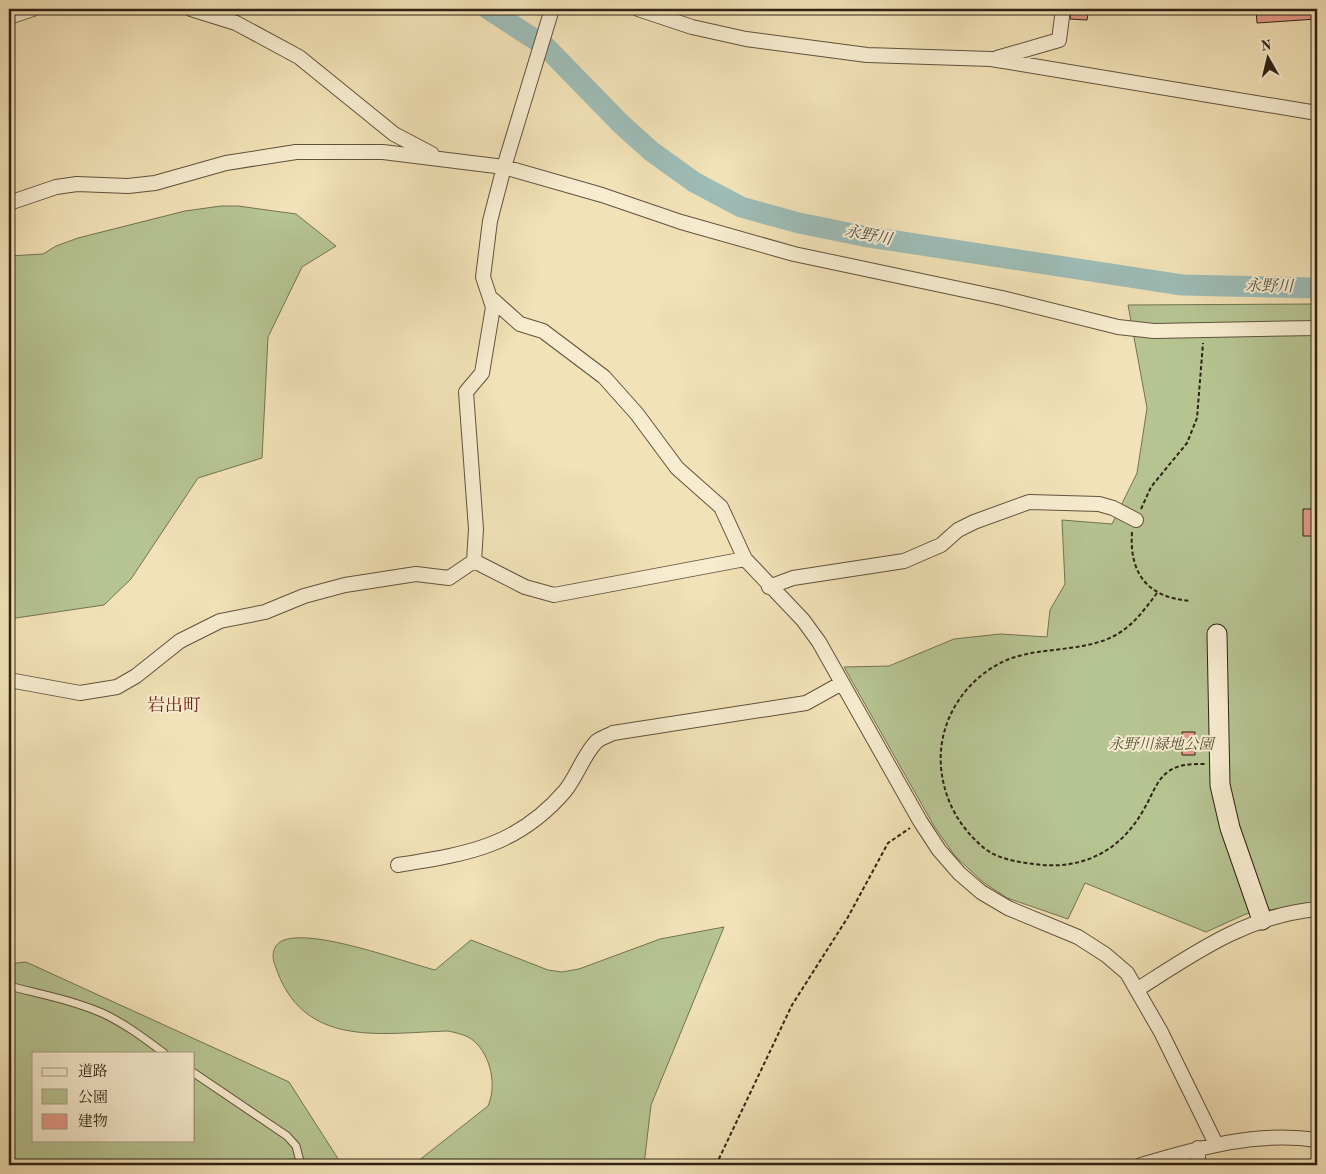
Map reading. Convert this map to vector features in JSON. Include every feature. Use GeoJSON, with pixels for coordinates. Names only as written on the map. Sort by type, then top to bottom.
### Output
{"type":"FeatureCollection","features":[{"type":"Feature","properties":{"kind":"street"},"geometry":{"type":"LineString","coordinates":[[9,17],[32,9]]}},
{"type":"Feature","properties":{"kind":"street"},"geometry":{"type":"LineString","coordinates":[[191,9],[236,23],[286,48],[394,134],[439,158]]}},
{"type":"Feature","properties":{"kind":"street"},"geometry":{"type":"LineString","coordinates":[[474,561],[476,529],[466,392],[482,373],[493,307],[492,299],[483,277],[490,221],[504,167],[552,9]]}},
{"type":"Feature","properties":{"kind":"street"},"geometry":{"type":"LineString","coordinates":[[638,9],[692,27],[746,39],[866,55],[991,59],[1317,112]]}},
{"type":"Feature","properties":{"kind":"street"},"geometry":{"type":"LineString","coordinates":[[991,59],[1059,40],[1063,9]]}},
{"type":"Feature","properties":{"kind":"street"},"geometry":{"type":"LineString","coordinates":[[9,203],[56,187],[77,184],[128,186],[155,183],[226,163],[296,152],[383,152],[504,167],[602,195],[681,222],[813,258],[1002,298],[1118,327],[1154,331],[1317,328]]}},
{"type":"Feature","properties":{"kind":"street"},"geometry":{"type":"LineString","coordinates":[[492,299],[520,324],[543,330],[604,377],[637,414],[677,468],[721,507],[745,559],[769,587],[803,620],[819,642],[920,821],[939,850],[959,873],[981,892],[1008,908],[1078,937],[1106,955],[1127,973],[1138,989],[1216,1144]]}},
{"type":"Feature","properties":{"kind":"street"},"geometry":{"type":"LineString","coordinates":[[769,587],[793,578],[904,561],[941,545],[958,530],[974,522],[1029,502],[1099,504],[1113,508],[1136,520]]}},
{"type":"Feature","properties":{"kind":"street"},"geometry":{"type":"LineString","coordinates":[[474,561],[525,587],[554,595],[745,559]]}},
{"type":"Feature","properties":{"kind":"street"},"geometry":{"type":"LineString","coordinates":[[9,680],[80,693],[117,687],[143,671],[180,641],[220,620],[265,612],[304,596],[345,585],[416,574],[449,578],[474,561]]}},
{"type":"Feature","properties":{"kind":"street"},"geometry":{"type":"LineString","coordinates":[[1217,634],[1218,765],[1220,784],[1230,828],[1262,920]]}},
{"type":"Feature","properties":{"kind":"street"},"geometry":{"type":"LineString","coordinates":[[398,865],[484,848],[519,833],[566,790],[597,741],[613,733],[806,703],[842,683]]}},
{"type":"Feature","properties":{"kind":"street"},"geometry":{"type":"LineString","coordinates":[[1138,989],[1216,940],[1262,920],[1317,909]]}},
{"type":"Feature","properties":{"kind":"street"},"geometry":{"type":"LineString","coordinates":[[1141,1165],[1216,1144],[1278,1136],[1317,1140]]}},
{"type":"Feature","properties":{"kind":"street"},"geometry":{"type":"LineString","coordinates":[[1198,1148],[1198,1165]]}},
{"type":"Feature","properties":{"kind":"lane"},"geometry":{"type":"LineString","coordinates":[[9,986],[72,1002],[102,1013],[135,1031],[163,1052]]}},
{"type":"Feature","properties":{"kind":"lane"},"geometry":{"type":"LineString","coordinates":[[195,1074],[288,1136],[296,1146],[301,1165]]}},
{"type":"Feature","properties":{"kind":"path"},"geometry":{"type":"LineString","coordinates":[[1191,601],[1172,599],[1157,593],[1148,586],[1132,556],[1132,532],[1151,487],[1187,443],[1197,418],[1203,330]]}},
{"type":"Feature","properties":{"kind":"path"},"geometry":{"type":"LineString","coordinates":[[1157,593],[1136,621],[1106,640],[1089,645],[1014,658],[992,667],[975,680],[958,699],[943,739],[940,758],[942,779],[948,798],[958,820],[970,836],[990,852],[1014,861],[1066,865],[1100,855],[1124,838],[1141,815],[1159,780],[1169,771],[1180,766],[1194,764],[1218,765]]}},
{"type":"Feature","properties":{"kind":"path"},"geometry":{"type":"LineString","coordinates":[[716,1165],[792,1005],[848,917],[888,843],[920,821]]}},
{"type":"Feature","properties":{"kind":"green space"},"geometry":{"type":"Polygon","coordinates":[[[221,206],[238,206],[296,214],[336,246],[302,267],[268,337],[262,458],[198,478],[131,579],[104,605],[9,619],[9,256],[43,254],[56,246],[78,238],[185,211],[221,206]]]}},
{"type":"Feature","properties":{"kind":"green space","name":"永野川緑地公園"},"geometry":{"type":"Polygon","coordinates":[[[1317,304],[1317,902],[1246,914],[1206,932],[1085,883],[1068,919],[1007,898],[983,882],[955,856],[934,826],[844,667],[889,666],[954,639],[1000,634],[1047,637],[1050,610],[1065,584],[1062,520],[1112,524],[1137,473],[1147,408],[1128,305],[1317,304]]]}},
{"type":"Feature","properties":{"kind":"green space"},"geometry":{"type":"Polygon","coordinates":[[[724,927],[651,1105],[644,1165],[413,1165],[488,1106],[492,1090],[491,1072],[480,1047],[462,1034],[448,1031],[370,1033],[346,1030],[323,1023],[304,1011],[287,992],[273,957],[275,947],[284,940],[298,938],[316,939],[336,942],[435,970],[471,940],[548,970],[562,972],[579,969],[660,939],[724,927]]]}},
{"type":"Feature","properties":{"kind":"green space"},"geometry":{"type":"Polygon","coordinates":[[[26,962],[289,1082],[342,1165],[9,1165],[9,964],[26,962]]]}},
{"type":"Feature","properties":{"kind":"building"},"geometry":{"type":"Polygon","coordinates":[[[1071,9],[1089,9],[1087,20],[1070,19],[1071,9]]]}},
{"type":"Feature","properties":{"kind":"building"},"geometry":{"type":"Polygon","coordinates":[[[1256,9],[1317,9],[1317,19],[1257,23],[1256,9]]]}},
{"type":"Feature","properties":{"kind":"building"},"geometry":{"type":"Polygon","coordinates":[[[1303,509],[1317,509],[1317,536],[1303,536],[1303,509]]]}},
{"type":"Feature","properties":{"kind":"building"},"geometry":{"type":"Polygon","coordinates":[[[1182,732],[1195,732],[1195,755],[1182,755],[1182,732]]]}},
{"type":"Feature","properties":{"kind":"waterway","name":"永野川"},"geometry":{"type":"LineString","coordinates":[[488,9],[545,46],[621,124],[651,151],[694,182],[741,207],[799,223],[863,236],[1182,285],[1317,288]]}},
{"type":"Feature","properties":{"kind":"district","name":"岩出町"},"geometry":{"type":"Point","coordinates":[174,706]}}]}
